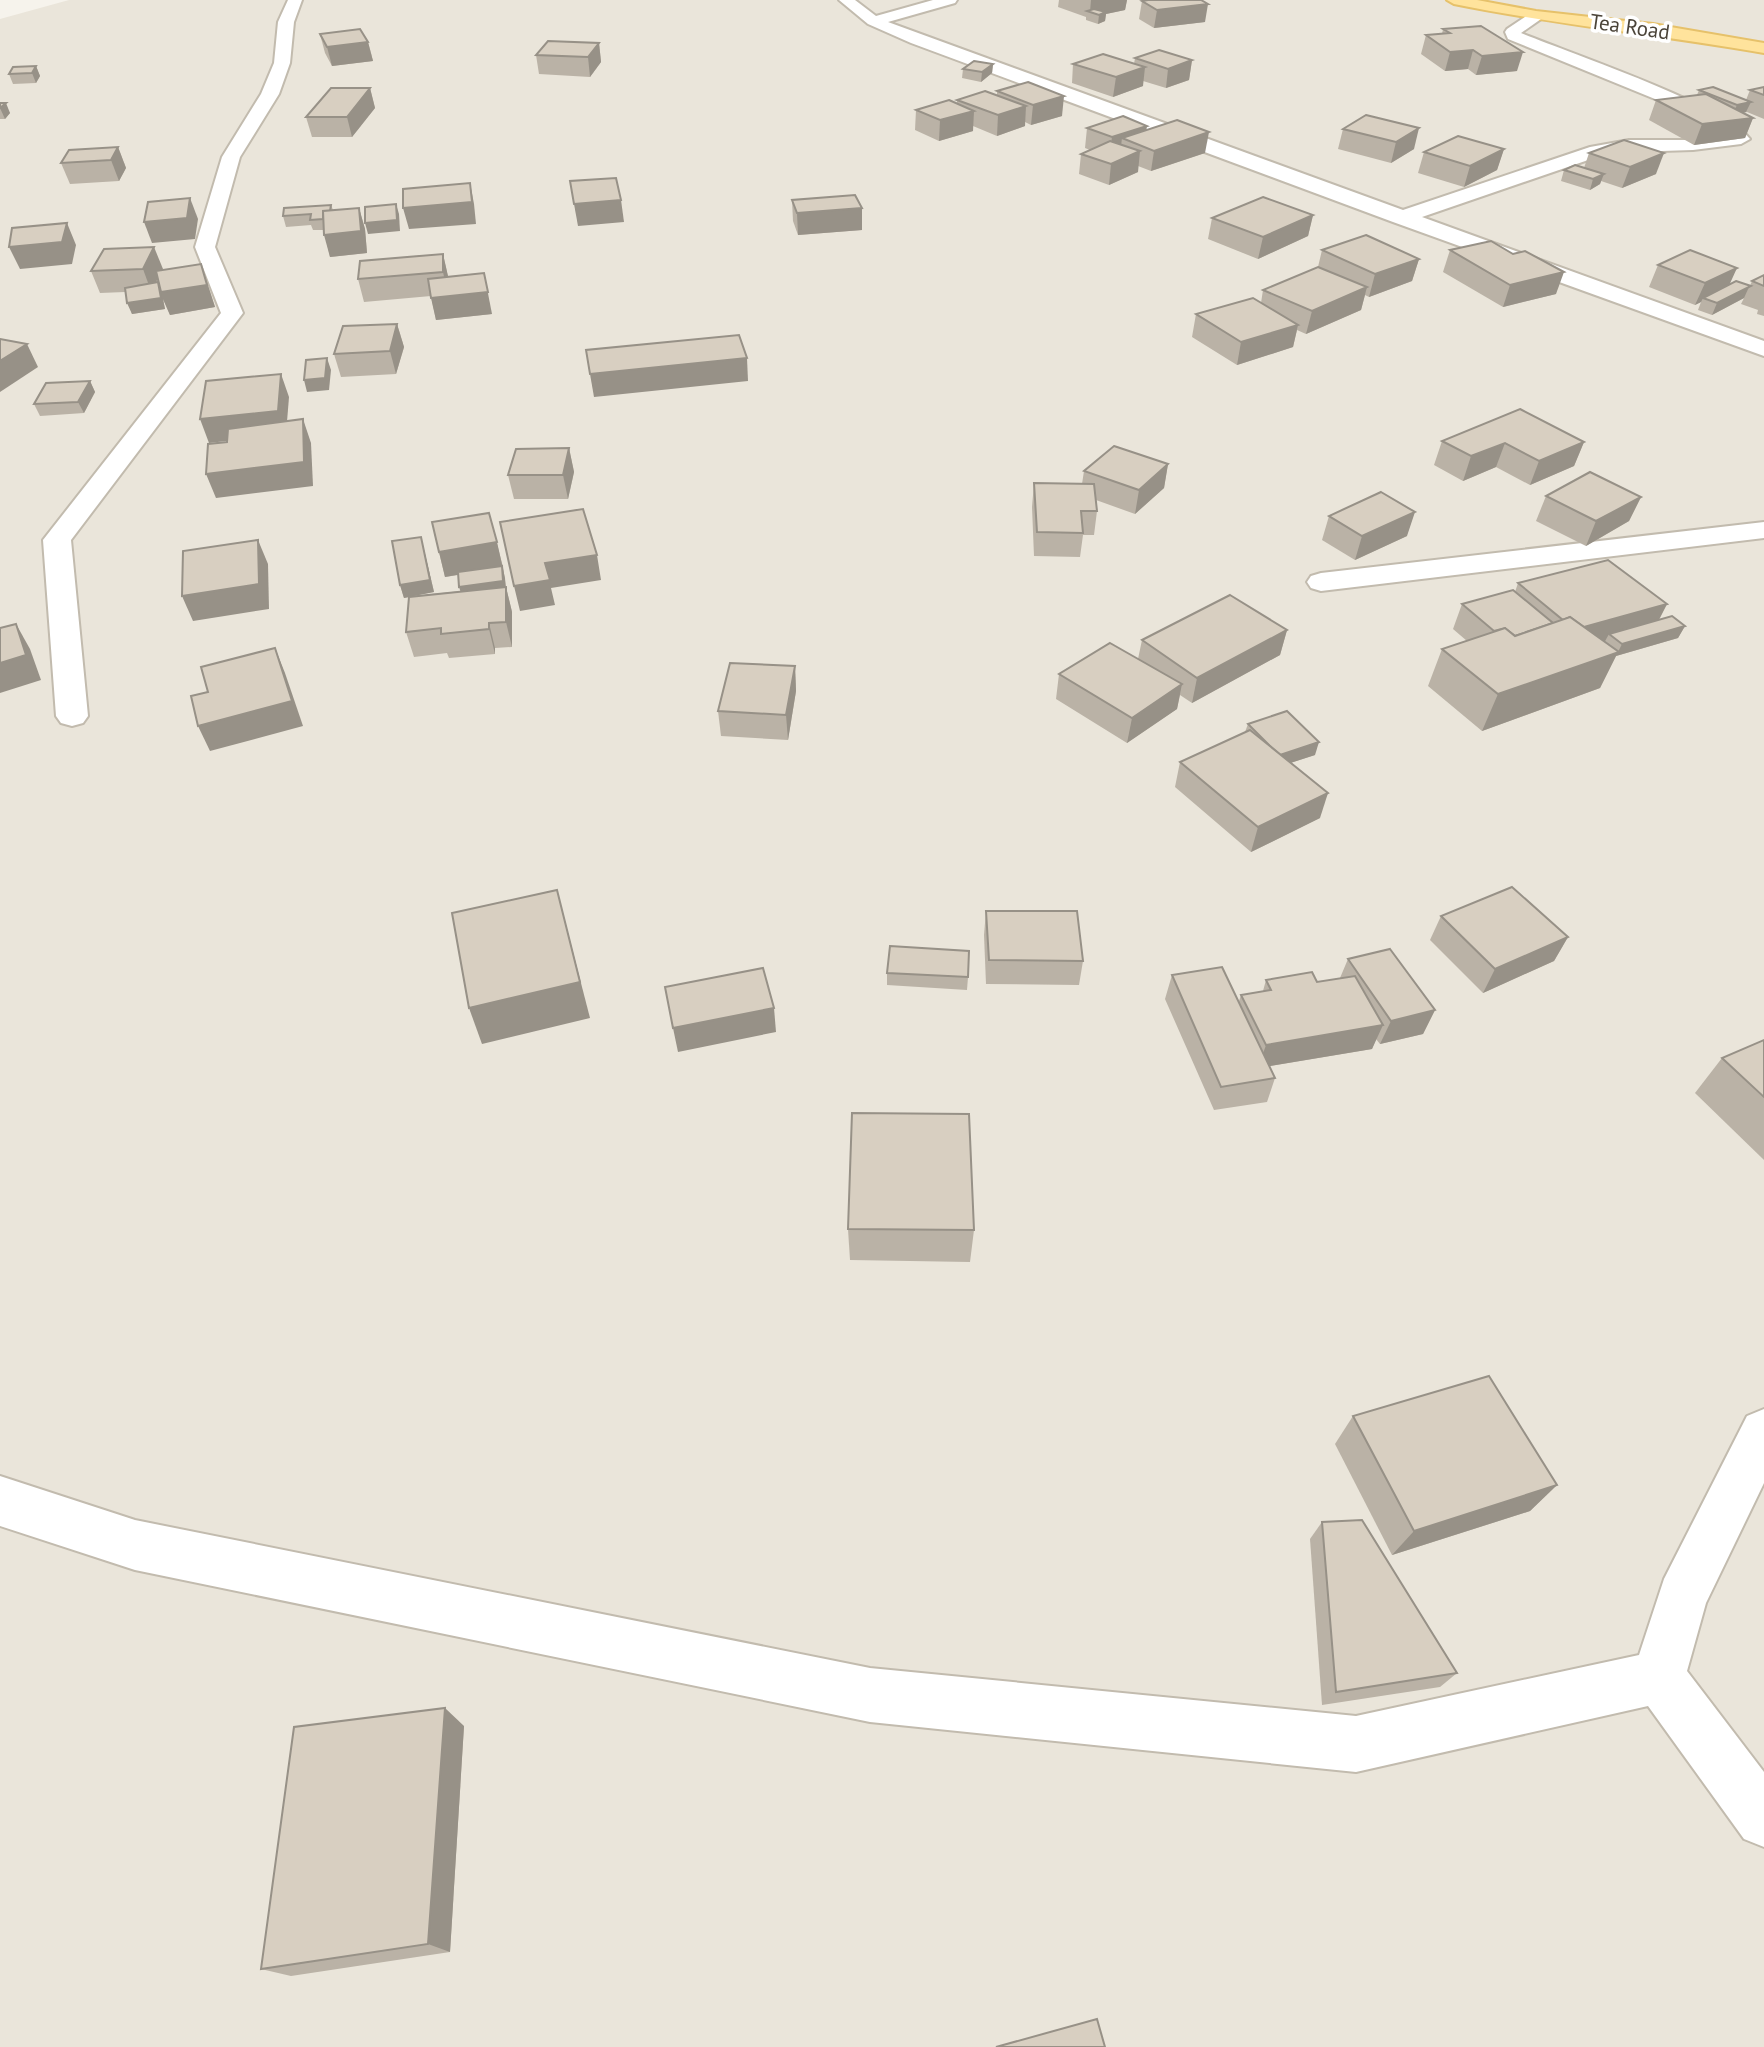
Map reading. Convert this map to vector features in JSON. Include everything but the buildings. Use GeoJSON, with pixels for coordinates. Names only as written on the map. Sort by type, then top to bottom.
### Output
{"type":"FeatureCollection","features":[{"type":"Feature","properties":{"kind":"main road","name":"Tea Road"},"geometry":{"type":"LineString","coordinates":[[1454,0],[1536,16],[1653,29],[1764,48]]}},
{"type":"Feature","properties":{"kind":"street"},"geometry":{"type":"LineString","coordinates":[[72,716],[57,540],[232,313],[205,247],[232,157],[270,94],[282,63],[286,22],[295,0]]}},
{"type":"Feature","properties":{"kind":"street"},"geometry":{"type":"LineString","coordinates":[[846,0],[873,21],[917,40],[1764,349]]}},
{"type":"Feature","properties":{"kind":"street"},"geometry":{"type":"LineString","coordinates":[[873,21],[950,0]]}},
{"type":"Feature","properties":{"kind":"street"},"geometry":{"type":"LineString","coordinates":[[1400,218],[1590,153],[1629,146],[1693,145],[1741,139],[1736,132],[1683,104],[1514,36],[1513,32],[1536,16]]}},
{"type":"Feature","properties":{"kind":"street"},"geometry":{"type":"LineString","coordinates":[[1321,583],[1764,530]]}},
{"type":"Feature","properties":{"kind":"street"},"geometry":{"type":"LineString","coordinates":[[1659,1676],[1682,1597],[1764,1432]]}},
{"type":"Feature","properties":{"kind":"street"},"geometry":{"type":"LineString","coordinates":[[0,1501],[135,1545],[870,1695],[1356,1744],[1659,1676]]}},
{"type":"Feature","properties":{"kind":"street"},"geometry":{"type":"LineString","coordinates":[[1659,1676],[1764,1819]]}},
{"type":"Feature","properties":{"kind":"shaded area"},"geometry":{"type":"Polygon","coordinates":[[[69,0],[1764,0],[1764,2047],[0,2047],[0,19],[69,0]]]}}]}
